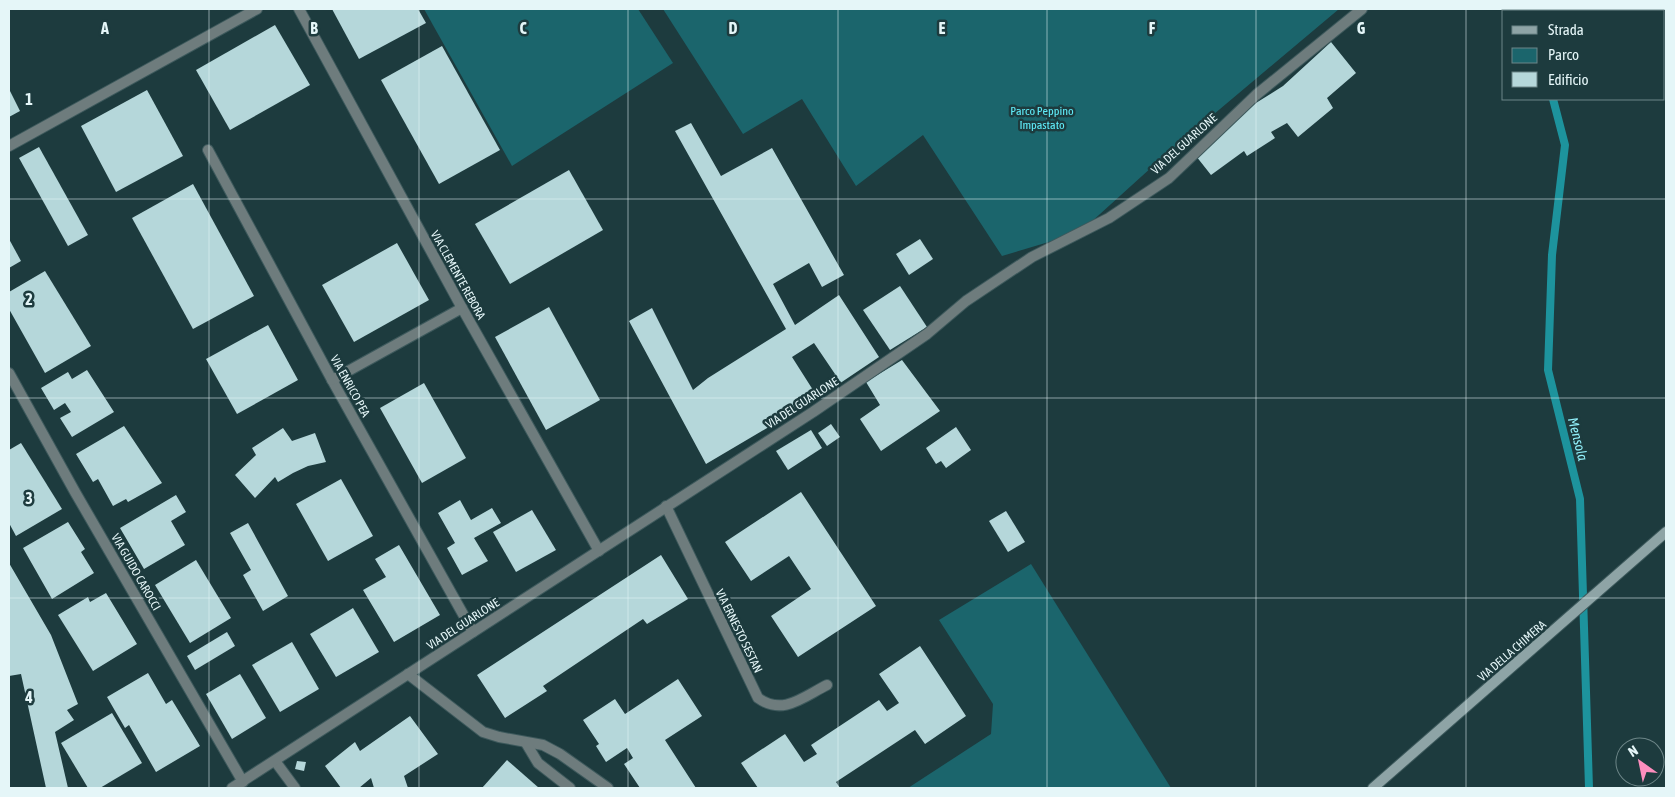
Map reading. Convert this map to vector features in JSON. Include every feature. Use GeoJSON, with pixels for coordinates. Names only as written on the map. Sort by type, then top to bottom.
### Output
{"type":"FeatureCollection","features":[{"type":"Feature","properties":{"kind":"street"},"geometry":{"type":"LineString","coordinates":[[9,146],[257,9]]}},
{"type":"Feature","properties":{"kind":"street","name":"VIA CLEMENTE REBORA"},"geometry":{"type":"LineString","coordinates":[[299,9],[462,308],[599,551]]}},
{"type":"Feature","properties":{"kind":"street","name":"VIA DEL GUARLONE"},"geometry":{"type":"LineString","coordinates":[[232,788],[813,412],[927,334],[966,301],[1032,257],[1109,218],[1169,178],[1256,96],[1362,9]]}},
{"type":"Feature","properties":{"kind":"street","name":"VIA ENRICO PEA"},"geometry":{"type":"LineString","coordinates":[[208,150],[332,380],[473,632]]}},
{"type":"Feature","properties":{"kind":"street"},"geometry":{"type":"LineString","coordinates":[[332,380],[462,308]]}},
{"type":"Feature","properties":{"kind":"street","name":"VIA GUIDO CAROCCI"},"geometry":{"type":"LineString","coordinates":[[9,373],[90,518],[243,782]]}},
{"type":"Feature","properties":{"kind":"street","name":"VIA ERNESTO SESTAN"},"geometry":{"type":"LineString","coordinates":[[666,506],[758,698],[772,706],[787,706],[827,685]]}},
{"type":"Feature","properties":{"kind":"street","name":"VIA DELLA CHIMERA"},"geometry":{"type":"LineString","coordinates":[[1373,788],[1666,532]]}},
{"type":"Feature","properties":{"kind":"street"},"geometry":{"type":"LineString","coordinates":[[408,674],[483,732],[526,743],[543,745],[608,788]]}},
{"type":"Feature","properties":{"kind":"street"},"geometry":{"type":"LineString","coordinates":[[526,743],[538,763],[570,788]]}},
{"type":"Feature","properties":{"kind":"street"},"geometry":{"type":"LineString","coordinates":[[275,761],[295,788]]}},
{"type":"Feature","properties":{"kind":"green space"},"geometry":{"type":"Polygon","coordinates":[[[424,9],[638,9],[673,63],[512,166],[424,9]]]}},
{"type":"Feature","properties":{"kind":"green space","name":"Parco Peppino Impastato"},"geometry":{"type":"Polygon","coordinates":[[[663,9],[1339,9],[1163,157],[1079,233],[1002,256],[923,135],[856,186],[802,99],[743,134],[663,9]]]}},
{"type":"Feature","properties":{"kind":"green space"},"geometry":{"type":"Polygon","coordinates":[[[1031,564],[1171,788],[908,788],[991,734],[993,704],[939,620],[1031,564]]]}},
{"type":"Feature","properties":{"kind":"building"},"geometry":{"type":"Polygon","coordinates":[[[332,9],[418,9],[426,23],[359,59],[332,9]]]}},
{"type":"Feature","properties":{"kind":"building"},"geometry":{"type":"Polygon","coordinates":[[[275,25],[310,85],[230,130],[196,70],[275,25]]]}},
{"type":"Feature","properties":{"kind":"building"},"geometry":{"type":"Polygon","coordinates":[[[1331,42],[1356,73],[1327,98],[1333,108],[1298,137],[1287,123],[1271,132],[1275,138],[1247,156],[1244,151],[1211,175],[1196,156],[1251,106],[1283,86],[1331,42]]]}},
{"type":"Feature","properties":{"kind":"building"},"geometry":{"type":"Polygon","coordinates":[[[442,46],[500,150],[439,184],[381,80],[442,46]]]}},
{"type":"Feature","properties":{"kind":"building"},"geometry":{"type":"Polygon","coordinates":[[[9,89],[20,111],[9,117],[9,89]]]}},
{"type":"Feature","properties":{"kind":"building"},"geometry":{"type":"Polygon","coordinates":[[[147,90],[183,156],[116,192],[81,126],[147,90]]]}},
{"type":"Feature","properties":{"kind":"building"},"geometry":{"type":"Polygon","coordinates":[[[691,123],[721,176],[772,148],[844,275],[822,287],[809,263],[773,284],[795,325],[839,295],[879,357],[818,398],[706,464],[629,321],[652,308],[693,390],[708,378],[786,329],[675,131],[691,123]],[[814,343],[792,357],[813,390],[835,374],[814,343]]]}},
{"type":"Feature","properties":{"kind":"building"},"geometry":{"type":"Polygon","coordinates":[[[39,147],[88,235],[68,246],[19,158],[39,147]]]}},
{"type":"Feature","properties":{"kind":"building"},"geometry":{"type":"Polygon","coordinates":[[[569,170],[603,230],[510,284],[475,224],[569,170]]]}},
{"type":"Feature","properties":{"kind":"building"},"geometry":{"type":"Polygon","coordinates":[[[193,184],[254,296],[193,329],[132,218],[193,184]]]}},
{"type":"Feature","properties":{"kind":"building"},"geometry":{"type":"Polygon","coordinates":[[[9,239],[21,261],[9,268],[9,239]]]}},
{"type":"Feature","properties":{"kind":"building"},"geometry":{"type":"Polygon","coordinates":[[[920,239],[933,259],[909,275],[896,254],[920,239]]]}},
{"type":"Feature","properties":{"kind":"building"},"geometry":{"type":"Polygon","coordinates":[[[397,243],[429,300],[354,342],[322,285],[397,243]]]}},
{"type":"Feature","properties":{"kind":"building"},"geometry":{"type":"Polygon","coordinates":[[[45,271],[91,346],[45,373],[9,309],[9,292],[45,271]]]}},
{"type":"Feature","properties":{"kind":"building"},"geometry":{"type":"Polygon","coordinates":[[[900,286],[927,327],[890,350],[863,310],[900,286]]]}},
{"type":"Feature","properties":{"kind":"building"},"geometry":{"type":"Polygon","coordinates":[[[549,307],[600,400],[546,430],[495,337],[549,307]]]}},
{"type":"Feature","properties":{"kind":"building"},"geometry":{"type":"Polygon","coordinates":[[[268,325],[298,380],[237,414],[206,359],[268,325]]]}},
{"type":"Feature","properties":{"kind":"building"},"geometry":{"type":"Polygon","coordinates":[[[902,360],[940,411],[881,451],[860,419],[880,405],[866,382],[902,360]]]}},
{"type":"Feature","properties":{"kind":"building"},"geometry":{"type":"Polygon","coordinates":[[[87,370],[114,412],[72,437],[60,418],[71,412],[65,403],[54,410],[41,388],[68,372],[72,379],[87,370]]]}},
{"type":"Feature","properties":{"kind":"building"},"geometry":{"type":"Polygon","coordinates":[[[424,383],[466,458],[422,483],[380,408],[424,383]]]}},
{"type":"Feature","properties":{"kind":"building"},"geometry":{"type":"Polygon","coordinates":[[[831,424],[840,437],[827,446],[818,433],[831,424]]]}},
{"type":"Feature","properties":{"kind":"building"},"geometry":{"type":"Polygon","coordinates":[[[124,426],[162,483],[128,502],[126,499],[113,506],[98,479],[93,482],[76,454],[124,426]]]}},
{"type":"Feature","properties":{"kind":"building"},"geometry":{"type":"Polygon","coordinates":[[[956,427],[971,450],[946,468],[941,461],[936,464],[926,448],[956,427]]]}},
{"type":"Feature","properties":{"kind":"building"},"geometry":{"type":"Polygon","coordinates":[[[283,428],[292,441],[315,433],[326,462],[308,466],[278,482],[275,477],[255,498],[235,475],[256,455],[252,448],[283,428]]]}},
{"type":"Feature","properties":{"kind":"building"},"geometry":{"type":"Polygon","coordinates":[[[811,430],[822,448],[788,470],[776,451],[811,430]]]}},
{"type":"Feature","properties":{"kind":"building"},"geometry":{"type":"Polygon","coordinates":[[[21,443],[62,509],[16,536],[9,523],[9,450],[21,443]]]}},
{"type":"Feature","properties":{"kind":"building"},"geometry":{"type":"Polygon","coordinates":[[[341,479],[373,536],[328,561],[296,504],[341,479]]]}},
{"type":"Feature","properties":{"kind":"building"},"geometry":{"type":"Polygon","coordinates":[[[801,492],[876,606],[798,657],[771,616],[811,589],[789,556],[751,581],[725,542],[801,492]]]}},
{"type":"Feature","properties":{"kind":"building"},"geometry":{"type":"Polygon","coordinates":[[[176,495],[186,512],[171,521],[185,545],[144,569],[120,528],[176,495]]]}},
{"type":"Feature","properties":{"kind":"building"},"geometry":{"type":"Polygon","coordinates":[[[460,500],[471,520],[492,508],[501,523],[474,538],[488,561],[462,575],[447,548],[455,543],[438,513],[460,500]]]}},
{"type":"Feature","properties":{"kind":"building"},"geometry":{"type":"Polygon","coordinates":[[[532,510],[556,550],[516,572],[493,532],[532,510]]]}},
{"type":"Feature","properties":{"kind":"building"},"geometry":{"type":"Polygon","coordinates":[[[1006,511],[1025,542],[1008,552],[989,521],[1006,511]]]}},
{"type":"Feature","properties":{"kind":"building"},"geometry":{"type":"Polygon","coordinates":[[[68,522],[85,549],[81,552],[94,573],[52,599],[23,548],[68,522]]]}},
{"type":"Feature","properties":{"kind":"building"},"geometry":{"type":"Polygon","coordinates":[[[248,523],[288,596],[263,611],[243,575],[251,570],[230,533],[248,523]]]}},
{"type":"Feature","properties":{"kind":"building"},"geometry":{"type":"Polygon","coordinates":[[[399,545],[440,615],[394,642],[363,590],[386,577],[375,559],[399,545]]]}},
{"type":"Feature","properties":{"kind":"building"},"geometry":{"type":"Polygon","coordinates":[[[661,555],[688,599],[647,624],[643,619],[543,686],[547,691],[505,718],[477,675],[661,555]]]}},
{"type":"Feature","properties":{"kind":"building"},"geometry":{"type":"Polygon","coordinates":[[[196,560],[231,618],[190,643],[155,585],[196,560]]]}},
{"type":"Feature","properties":{"kind":"building"},"geometry":{"type":"Polygon","coordinates":[[[9,563],[51,635],[78,704],[67,710],[74,720],[55,732],[68,788],[46,788],[21,674],[9,676],[9,563]]]}},
{"type":"Feature","properties":{"kind":"building"},"geometry":{"type":"Polygon","coordinates":[[[106,593],[137,644],[93,671],[58,615],[88,597],[90,602],[106,593]]]}},
{"type":"Feature","properties":{"kind":"building"},"geometry":{"type":"Polygon","coordinates":[[[353,608],[379,652],[336,677],[310,634],[353,608]]]}},
{"type":"Feature","properties":{"kind":"building"},"geometry":{"type":"Polygon","coordinates":[[[227,632],[235,646],[195,670],[187,656],[227,632]]]}},
{"type":"Feature","properties":{"kind":"building"},"geometry":{"type":"Polygon","coordinates":[[[292,642],[319,689],[280,712],[252,665],[292,642]]]}},
{"type":"Feature","properties":{"kind":"building"},"geometry":{"type":"Polygon","coordinates":[[[920,646],[966,716],[925,744],[915,730],[836,782],[840,788],[758,788],[741,763],[785,734],[804,762],[817,754],[811,745],[879,700],[887,711],[899,703],[879,674],[920,646]]]}},
{"type":"Feature","properties":{"kind":"building"},"geometry":{"type":"Polygon","coordinates":[[[148,673],[166,704],[172,700],[200,746],[156,772],[129,725],[125,728],[107,697],[148,673]]]}},
{"type":"Feature","properties":{"kind":"building"},"geometry":{"type":"Polygon","coordinates":[[[240,674],[266,718],[232,739],[206,694],[240,674]]]}},
{"type":"Feature","properties":{"kind":"building"},"geometry":{"type":"Polygon","coordinates":[[[678,679],[702,716],[665,740],[696,788],[640,788],[624,764],[633,758],[627,748],[606,762],[596,746],[599,744],[583,720],[615,699],[625,714],[678,679]]]}},
{"type":"Feature","properties":{"kind":"building"},"geometry":{"type":"Polygon","coordinates":[[[112,713],[142,763],[100,788],[88,788],[61,743],[112,713]]]}},
{"type":"Feature","properties":{"kind":"building"},"geometry":{"type":"Polygon","coordinates":[[[410,716],[438,754],[404,776],[408,788],[374,788],[371,778],[359,788],[341,788],[325,766],[355,742],[360,751],[410,716]]]}},
{"type":"Feature","properties":{"kind":"building"},"geometry":{"type":"Polygon","coordinates":[[[507,760],[539,788],[482,788],[507,760]]]}},
{"type":"Feature","properties":{"kind":"building"},"geometry":{"type":"Polygon","coordinates":[[[297,761],[306,762],[304,771],[295,769],[297,761]]]}},
{"type":"Feature","properties":{"kind":"waterway","name":"Mensola"},"geometry":{"type":"LineString","coordinates":[[1553,100],[1565,145],[1552,255],[1548,370],[1580,499],[1589,788]]}}]}
